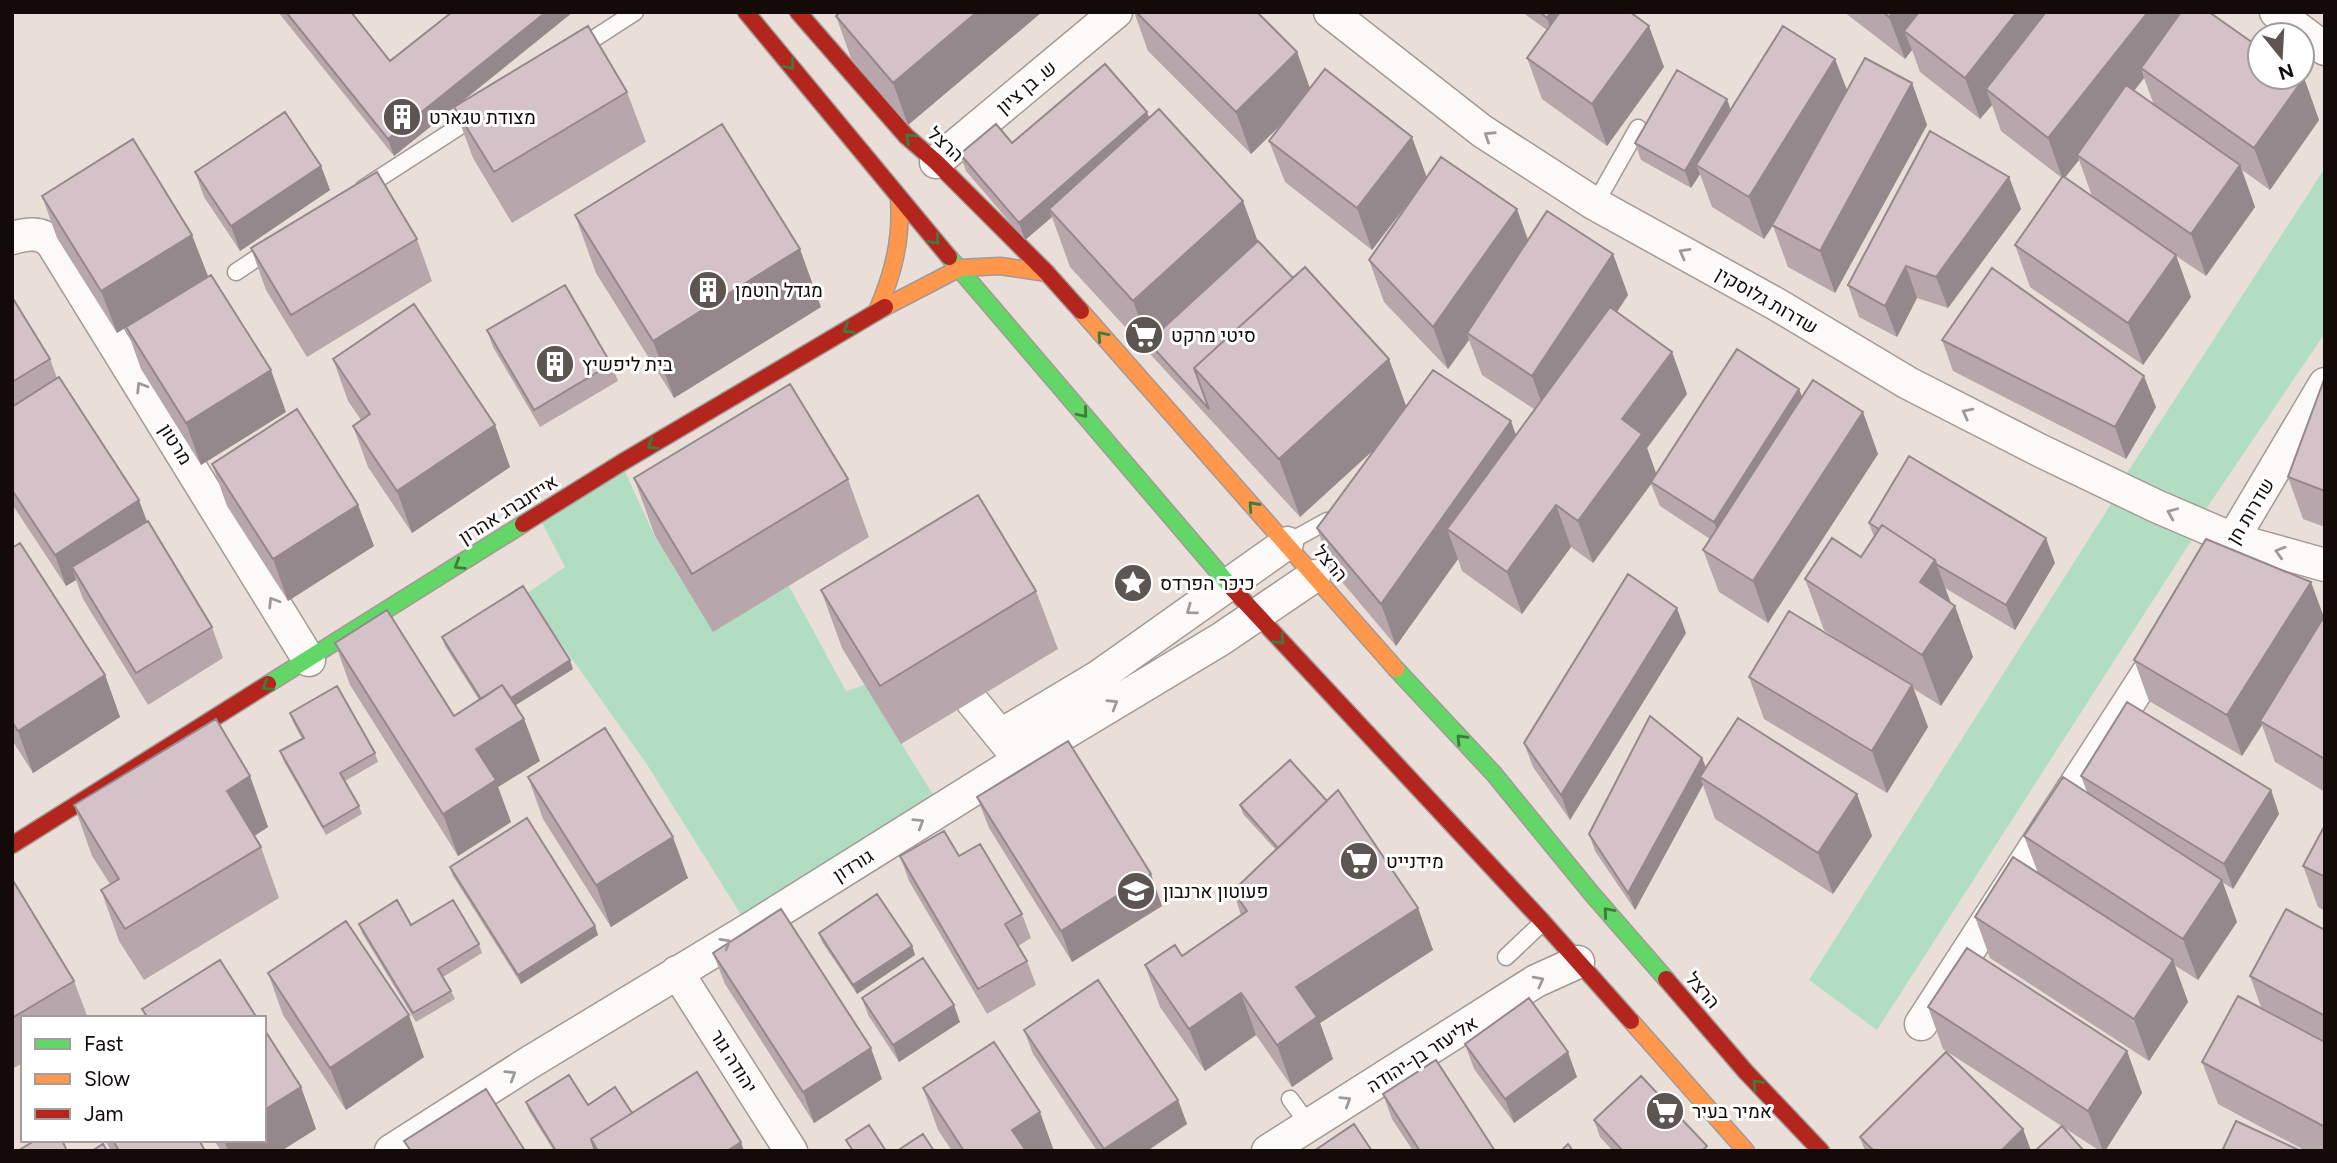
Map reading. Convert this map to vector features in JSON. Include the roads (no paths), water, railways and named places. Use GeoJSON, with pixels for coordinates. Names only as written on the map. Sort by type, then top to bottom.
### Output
{"type":"FeatureCollection","features":[{"type":"Feature","properties":{"kind":"main road"},"geometry":{"type":"LineString","coordinates":[[746,12],[899,199],[1256,616],[1543,922],[1746,1151]]}},
{"type":"Feature","properties":{"kind":"main road","name":"הרצל"},"geometry":{"type":"LineString","coordinates":[[798,12],[906,136],[936,162],[1047,273],[1287,543],[1320,568],[1413,688],[1494,774],[1592,894],[1719,1040],[1821,1151]]}},
{"type":"Feature","properties":{"kind":"main road"},"geometry":{"type":"LineString","coordinates":[[877,311],[898,258],[901,215],[899,199]]}},
{"type":"Feature","properties":{"kind":"main road","name":"אייזנברג אהרון"},"geometry":{"type":"LineString","coordinates":[[12,845],[621,463],[877,311],[960,268],[1000,266],[1047,273]]}},
{"type":"Feature","properties":{"kind":"street","name":"ש. בן ציון"},"geometry":{"type":"LineString","coordinates":[[936,162],[1116,12]]}},
{"type":"Feature","properties":{"kind":"street","name":"שדרות גלוסקין"},"geometry":{"type":"LineString","coordinates":[[1330,12],[1482,131],[1595,204],[1776,304],[1908,383],[2052,457],[2156,506],[2235,540],[2325,565]]}},
{"type":"Feature","properties":{"kind":"street"},"geometry":{"type":"LineString","coordinates":[[2276,12],[2325,48]]}},
{"type":"Feature","properties":{"kind":"street","name":"מרטון"},"geometry":{"type":"LineString","coordinates":[[25,236],[47,238],[52,243],[309,660]]}},
{"type":"Feature","properties":{"kind":"street","name":"שדרות חן"},"geometry":{"type":"LineString","coordinates":[[2206,582],[2235,540],[2325,384]]}},
{"type":"Feature","properties":{"kind":"street"},"geometry":{"type":"LineString","coordinates":[[1001,735],[1098,677],[1287,543]]}},
{"type":"Feature","properties":{"kind":"street","name":"גורדון"},"geometry":{"type":"LineString","coordinates":[[391,1151],[1256,616],[1320,568]]}},
{"type":"Feature","properties":{"kind":"street"},"geometry":{"type":"LineString","coordinates":[[1922,1024],[2184,617]]}},
{"type":"Feature","properties":{"kind":"street"},"geometry":{"type":"LineString","coordinates":[[972,701],[1020,760]]}},
{"type":"Feature","properties":{"kind":"street","name":"אליעזר בן-יהודה"},"geometry":{"type":"LineString","coordinates":[[1268,1151],[1536,981],[1578,962]]}},
{"type":"Feature","properties":{"kind":"street","name":"יהודה גור"},"geometry":{"type":"LineString","coordinates":[[677,972],[791,1151]]}},
{"type":"Feature","properties":{"kind":"lane"},"geometry":{"type":"LineString","coordinates":[[568,56],[635,12]]}},
{"type":"Feature","properties":{"kind":"lane"},"geometry":{"type":"LineString","coordinates":[[352,196],[489,107]]}},
{"type":"Feature","properties":{"kind":"lane"},"geometry":{"type":"LineString","coordinates":[[1595,204],[1638,128]]}},
{"type":"Feature","properties":{"kind":"lane"},"geometry":{"type":"LineString","coordinates":[[236,272],[282,242]]}},
{"type":"Feature","properties":{"kind":"lane"},"geometry":{"type":"LineString","coordinates":[[1287,543],[1327,521],[1350,518],[1346,530]]}},
{"type":"Feature","properties":{"kind":"lane"},"geometry":{"type":"LineString","coordinates":[[1506,957],[1543,922]]}},
{"type":"Feature","properties":{"kind":"lane"},"geometry":{"type":"LineString","coordinates":[[1290,1098],[1309,1125]]}},
{"type":"Feature","properties":{"kind":"place","name":"מצודת טגארט"},"geometry":{"type":"Point","coordinates":[402,117]}},
{"type":"Feature","properties":{"kind":"place","name":"מגדל רוטמן"},"geometry":{"type":"Point","coordinates":[708,290]}},
{"type":"Feature","properties":{"kind":"place","name":"סיטי מרקט"},"geometry":{"type":"Point","coordinates":[1144,335]}},
{"type":"Feature","properties":{"kind":"place","name":"בית ליפשיץ"},"geometry":{"type":"Point","coordinates":[555,364]}},
{"type":"Feature","properties":{"kind":"place","name":"כיכר הפרדס"},"geometry":{"type":"Point","coordinates":[1133,583]}},
{"type":"Feature","properties":{"kind":"place","name":"מידנייט"},"geometry":{"type":"Point","coordinates":[1359,861]}},
{"type":"Feature","properties":{"kind":"place","name":"פעוטון ארנבון"},"geometry":{"type":"Point","coordinates":[1136,891]}},
{"type":"Feature","properties":{"kind":"place","name":"אמיר בעיר"},"geometry":{"type":"Point","coordinates":[1665,1111]}}]}
